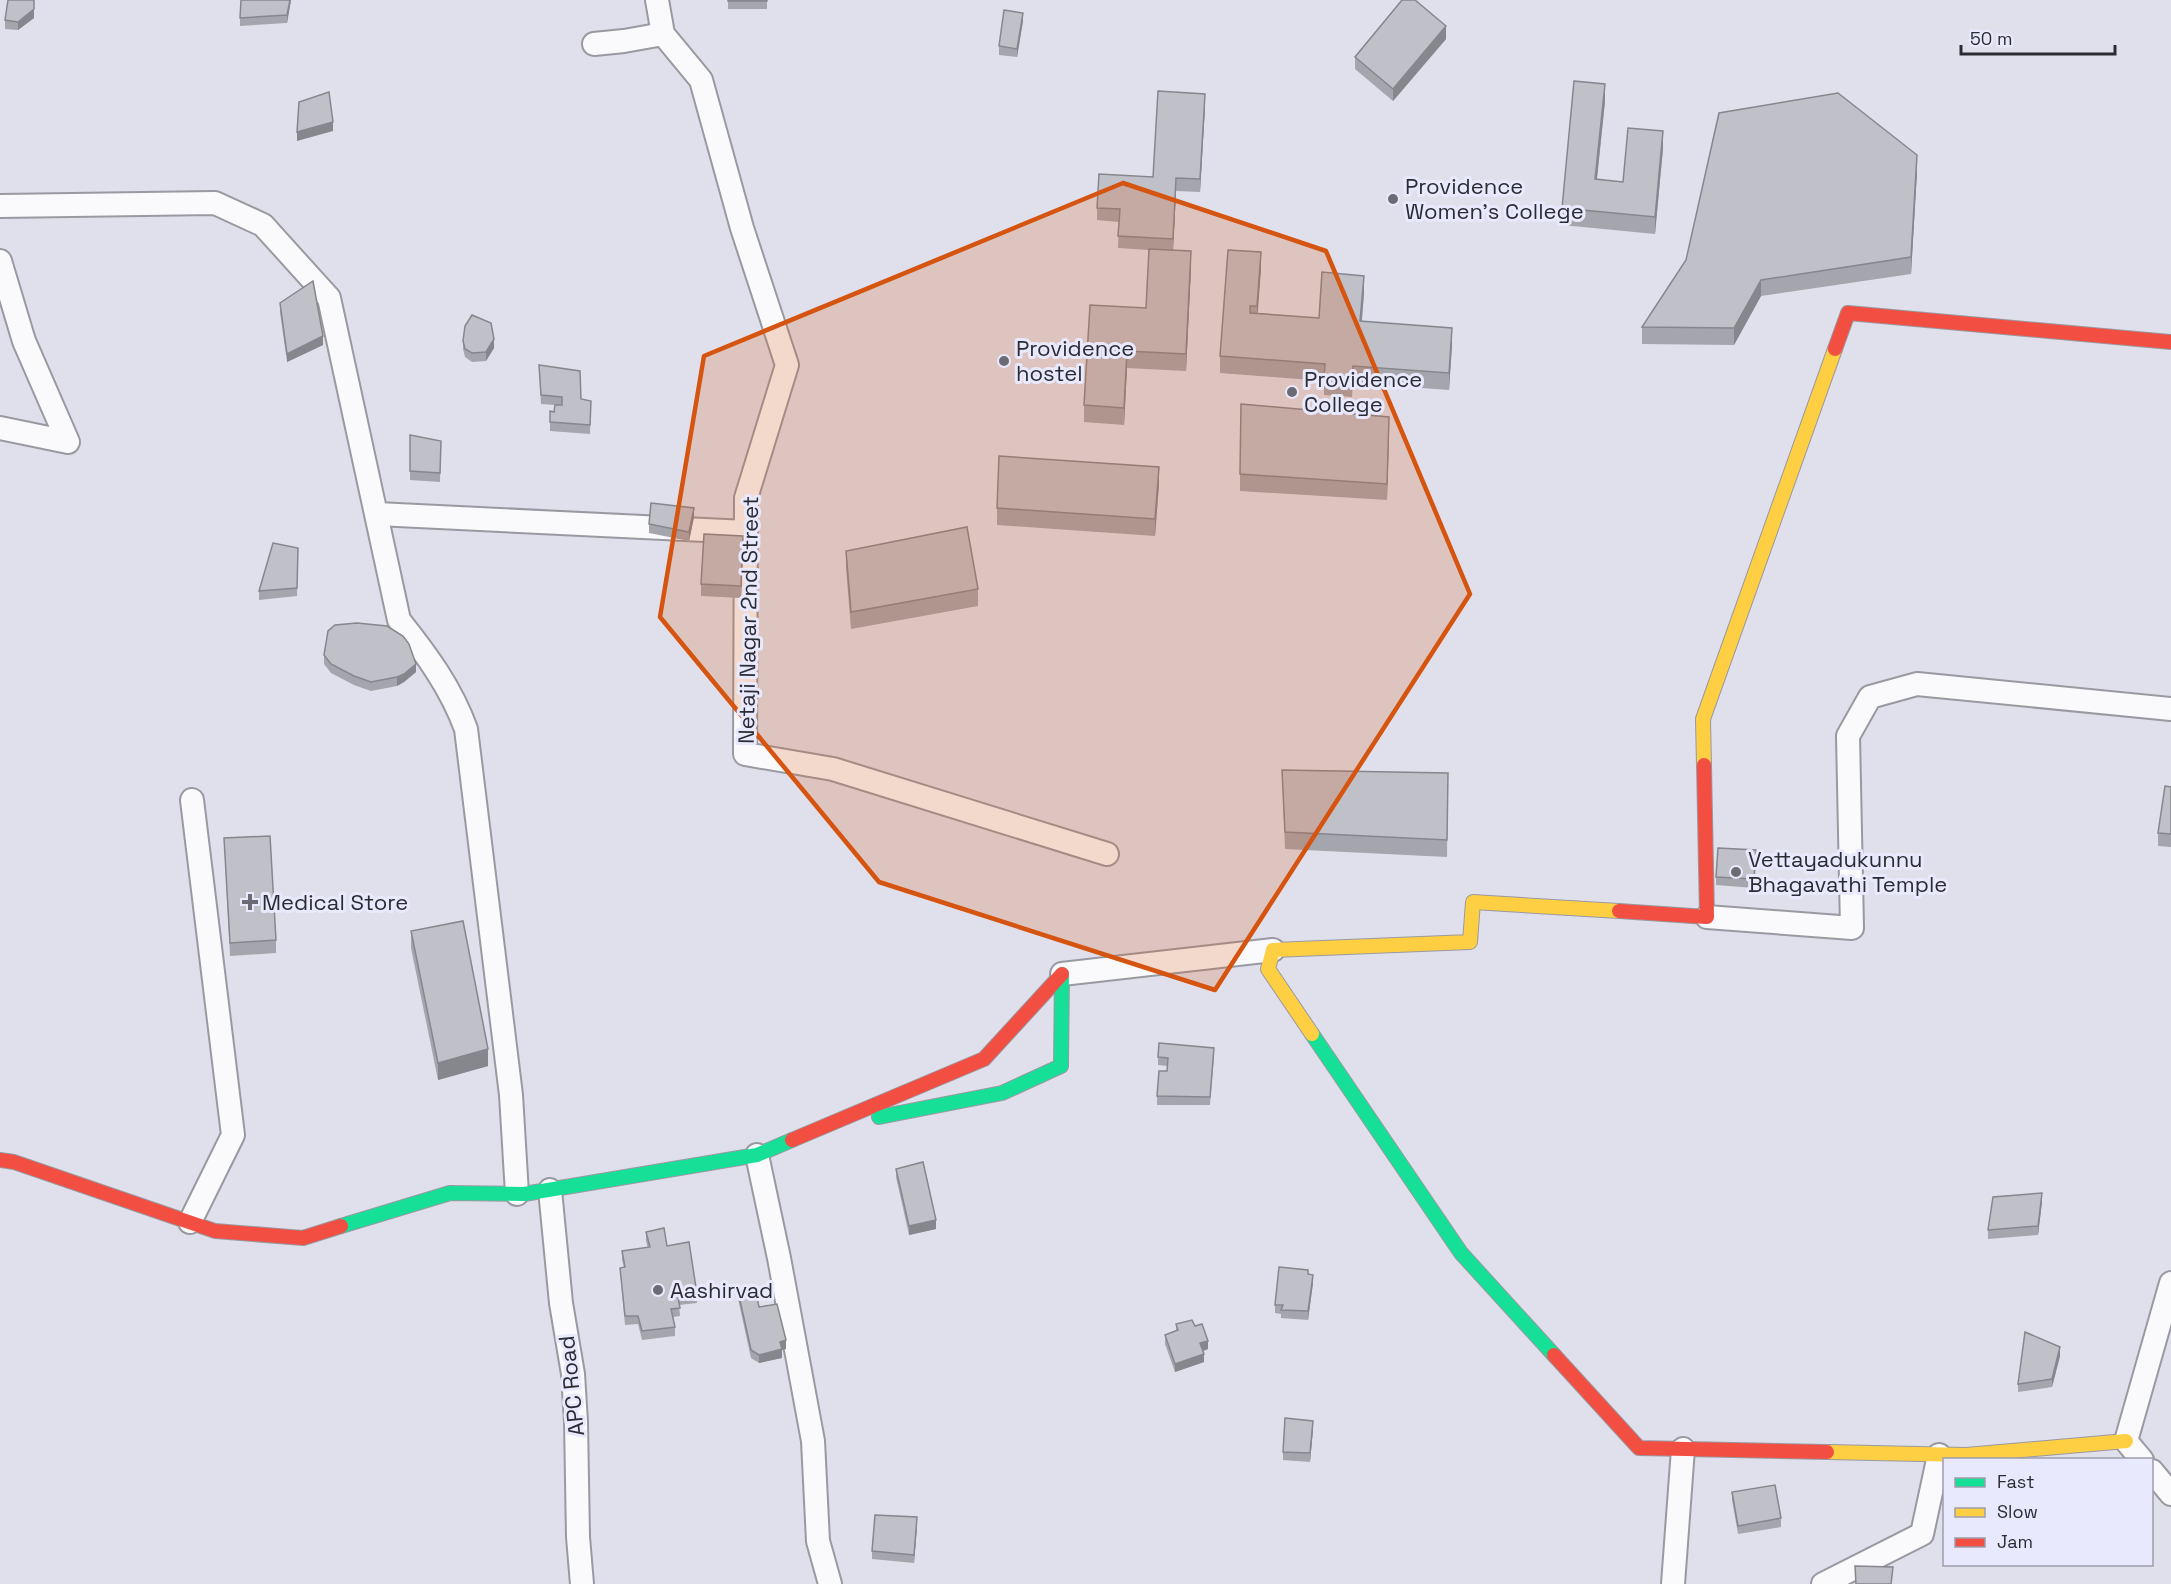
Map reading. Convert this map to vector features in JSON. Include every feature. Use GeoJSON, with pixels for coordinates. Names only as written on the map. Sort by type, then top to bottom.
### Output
{"type":"FeatureCollection","features":[{"type":"Feature","properties":{"kind":"street","name":"Netaji Nagar 2nd Street"},"geometry":{"type":"LineString","coordinates":[[657,0],[663,34],[701,80],[742,228],[787,365],[746,498],[745,754],[833,769],[1107,854]]}},
{"type":"Feature","properties":{"kind":"street"},"geometry":{"type":"LineString","coordinates":[[594,44],[663,34]]}},
{"type":"Feature","properties":{"kind":"street"},"geometry":{"type":"LineString","coordinates":[[0,206],[215,203],[263,225],[329,298],[399,620],[430,658],[457,703],[466,729],[511,1095],[517,1194]]}},
{"type":"Feature","properties":{"kind":"street"},"geometry":{"type":"LineString","coordinates":[[0,261],[24,341],[68,442],[0,429]]}},
{"type":"Feature","properties":{"kind":"street"},"geometry":{"type":"LineString","coordinates":[[1707,917],[1703,719],[1848,313],[2171,342]]}},
{"type":"Feature","properties":{"kind":"street"},"geometry":{"type":"LineString","coordinates":[[377,514],[746,532]]}},
{"type":"Feature","properties":{"kind":"street"},"geometry":{"type":"LineString","coordinates":[[0,1160],[15,1162],[215,1231],[303,1238],[450,1192],[517,1194],[757,1155],[984,1059],[1062,974],[1273,950],[1470,942],[1473,902],[1852,928],[1848,736],[1870,697],[1917,684],[2171,709]]}},
{"type":"Feature","properties":{"kind":"street"},"geometry":{"type":"LineString","coordinates":[[190,1222],[233,1135],[192,800]]}},
{"type":"Feature","properties":{"kind":"street"},"geometry":{"type":"LineString","coordinates":[[1273,950],[1268,969],[1461,1252],[1640,1448],[1966,1455],[2127,1441]]}},
{"type":"Feature","properties":{"kind":"street"},"geometry":{"type":"LineString","coordinates":[[827,1126],[924,1110],[1002,1093],[1061,1066],[1062,974]]}},
{"type":"Feature","properties":{"kind":"street"},"geometry":{"type":"LineString","coordinates":[[757,1155],[813,1441],[818,1541],[830,1584]]}},
{"type":"Feature","properties":{"kind":"street","name":"APC Road"},"geometry":{"type":"LineString","coordinates":[[550,1190],[561,1303],[573,1374],[578,1536],[582,1584]]}},
{"type":"Feature","properties":{"kind":"street"},"geometry":{"type":"LineString","coordinates":[[2127,1441],[2171,1283]]}},
{"type":"Feature","properties":{"kind":"street"},"geometry":{"type":"LineString","coordinates":[[2127,1441],[2140,1458]]}},
{"type":"Feature","properties":{"kind":"street"},"geometry":{"type":"LineString","coordinates":[[1674,1584],[1683,1449]]}},
{"type":"Feature","properties":{"kind":"street"},"geometry":{"type":"LineString","coordinates":[[1823,1584],[1922,1534],[1939,1455]]}},
{"type":"Feature","properties":{"kind":"street"},"geometry":{"type":"LineString","coordinates":[[2153,1473],[2171,1494]]}},
{"type":"Feature","properties":{"kind":"highlighted area"},"geometry":{"type":"Polygon","coordinates":[[[1123,183],[1326,251],[1470,594],[1215,990],[879,882],[660,617],[704,356],[1123,183]]]}},
{"type":"Feature","properties":{"kind":"building"},"geometry":{"type":"Polygon","coordinates":[[[8,0],[34,0],[34,9],[18,22],[5,20],[8,0]]]}},
{"type":"Feature","properties":{"kind":"building"},"geometry":{"type":"Polygon","coordinates":[[[241,0],[290,0],[287,15],[240,18],[241,0]]]}},
{"type":"Feature","properties":{"kind":"building"},"geometry":{"type":"Polygon","coordinates":[[[767,0],[767,1],[728,1],[767,0]]]}},
{"type":"Feature","properties":{"kind":"building"},"geometry":{"type":"Polygon","coordinates":[[[1402,0],[1415,0],[1446,26],[1393,89],[1355,57],[1402,0]]]}},
{"type":"Feature","properties":{"kind":"building"},"geometry":{"type":"Polygon","coordinates":[[[1004,10],[1023,13],[1017,49],[999,46],[1004,10]]]}},
{"type":"Feature","properties":{"kind":"building"},"geometry":{"type":"Polygon","coordinates":[[[1574,81],[1605,84],[1595,179],[1623,182],[1628,128],[1663,131],[1655,217],[1562,208],[1574,81]]]}},
{"type":"Feature","properties":{"kind":"building"},"geometry":{"type":"Polygon","coordinates":[[[1158,91],[1205,94],[1200,179],[1176,178],[1173,239],[1118,236],[1120,209],[1097,208],[1099,174],[1153,177],[1158,91]]]}},
{"type":"Feature","properties":{"kind":"building"},"geometry":{"type":"Polygon","coordinates":[[[329,92],[333,122],[297,132],[299,102],[329,92]]]}},
{"type":"Feature","properties":{"kind":"building"},"geometry":{"type":"Polygon","coordinates":[[[1838,93],[1917,155],[1911,257],[1761,280],[1734,328],[1642,327],[1686,260],[1719,113],[1838,93]]]}},
{"type":"Feature","properties":{"kind":"building"},"geometry":{"type":"Polygon","coordinates":[[[1149,249],[1191,251],[1186,354],[1127,351],[1124,408],[1084,405],[1090,305],[1146,308],[1149,249]]]}},
{"type":"Feature","properties":{"kind":"building"},"geometry":{"type":"Polygon","coordinates":[[[1228,250],[1261,252],[1257,306],[1250,306],[1250,313],[1319,318],[1322,272],[1364,276],[1360,321],[1452,328],[1449,373],[1353,366],[1352,380],[1324,378],[1325,364],[1220,356],[1228,250]]]}},
{"type":"Feature","properties":{"kind":"building"},"geometry":{"type":"Polygon","coordinates":[[[313,281],[323,336],[287,354],[280,303],[313,281]]]}},
{"type":"Feature","properties":{"kind":"building"},"geometry":{"type":"Polygon","coordinates":[[[472,315],[491,323],[494,339],[486,352],[472,353],[465,349],[463,341],[465,326],[472,315]]]}},
{"type":"Feature","properties":{"kind":"building"},"geometry":{"type":"Polygon","coordinates":[[[539,365],[580,371],[581,399],[591,401],[590,425],[550,422],[550,411],[554,412],[555,405],[562,405],[562,397],[541,395],[539,365]]]}},
{"type":"Feature","properties":{"kind":"building"},"geometry":{"type":"Polygon","coordinates":[[[1241,404],[1389,417],[1387,484],[1240,474],[1241,404]]]}},
{"type":"Feature","properties":{"kind":"building"},"geometry":{"type":"Polygon","coordinates":[[[410,435],[441,441],[440,473],[410,471],[410,435]]]}},
{"type":"Feature","properties":{"kind":"building"},"geometry":{"type":"Polygon","coordinates":[[[999,456],[1159,467],[1155,519],[997,508],[999,456]]]}},
{"type":"Feature","properties":{"kind":"building"},"geometry":{"type":"Polygon","coordinates":[[[651,503],[694,508],[689,532],[649,524],[651,503]]]}},
{"type":"Feature","properties":{"kind":"building"},"geometry":{"type":"Polygon","coordinates":[[[967,527],[978,589],[851,612],[846,551],[967,527]]]}},
{"type":"Feature","properties":{"kind":"building"},"geometry":{"type":"Polygon","coordinates":[[[704,534],[743,536],[741,586],[701,584],[704,534]]]}},
{"type":"Feature","properties":{"kind":"building"},"geometry":{"type":"Polygon","coordinates":[[[273,543],[298,548],[297,588],[259,591],[273,543]]]}},
{"type":"Feature","properties":{"kind":"building"},"geometry":{"type":"Polygon","coordinates":[[[357,623],[387,626],[403,636],[409,644],[416,664],[397,677],[371,682],[331,664],[324,655],[328,631],[335,625],[357,623]]]}},
{"type":"Feature","properties":{"kind":"building"},"geometry":{"type":"Polygon","coordinates":[[[1282,770],[1448,773],[1447,840],[1285,832],[1282,770]]]}},
{"type":"Feature","properties":{"kind":"building"},"geometry":{"type":"Polygon","coordinates":[[[2165,786],[2171,787],[2171,834],[2158,833],[2165,786]]]}},
{"type":"Feature","properties":{"kind":"building","name":"Medical Store"},"geometry":{"type":"Polygon","coordinates":[[[270,836],[276,940],[230,943],[224,838],[270,836]]]}},
{"type":"Feature","properties":{"kind":"building","name":"Vettayadukunnu Bhagavathi Temple"},"geometry":{"type":"Polygon","coordinates":[[[1718,848],[1756,850],[1754,879],[1716,877],[1718,848]]]}},
{"type":"Feature","properties":{"kind":"building"},"geometry":{"type":"Polygon","coordinates":[[[463,921],[488,1049],[438,1063],[411,931],[463,921]]]}},
{"type":"Feature","properties":{"kind":"building"},"geometry":{"type":"Polygon","coordinates":[[[1159,1043],[1214,1048],[1210,1097],[1157,1096],[1159,1071],[1167,1071],[1168,1058],[1158,1057],[1159,1043]]]}},
{"type":"Feature","properties":{"kind":"building"},"geometry":{"type":"Polygon","coordinates":[[[923,1162],[936,1220],[909,1226],[896,1169],[923,1162]]]}},
{"type":"Feature","properties":{"kind":"building"},"geometry":{"type":"Polygon","coordinates":[[[2042,1193],[2038,1226],[1988,1230],[1993,1197],[2042,1193]]]}},
{"type":"Feature","properties":{"kind":"building","name":"Aashirvad"},"geometry":{"type":"Polygon","coordinates":[[[664,1228],[667,1246],[689,1242],[697,1294],[678,1297],[680,1308],[671,1309],[675,1327],[642,1331],[638,1316],[625,1316],[620,1268],[625,1267],[622,1251],[650,1247],[646,1232],[664,1228]]]}},
{"type":"Feature","properties":{"kind":"building"},"geometry":{"type":"Polygon","coordinates":[[[1279,1267],[1308,1270],[1308,1274],[1313,1275],[1308,1311],[1281,1310],[1283,1305],[1275,1305],[1279,1267]]]}},
{"type":"Feature","properties":{"kind":"building"},"geometry":{"type":"Polygon","coordinates":[[[755,1288],[759,1307],[777,1304],[786,1340],[780,1342],[782,1349],[759,1355],[751,1350],[738,1291],[755,1288]]]}},
{"type":"Feature","properties":{"kind":"building"},"geometry":{"type":"Polygon","coordinates":[[[1192,1320],[1195,1326],[1202,1324],[1208,1341],[1200,1343],[1204,1354],[1175,1364],[1165,1335],[1178,1330],[1176,1324],[1192,1320]]]}},
{"type":"Feature","properties":{"kind":"building"},"geometry":{"type":"Polygon","coordinates":[[[2025,1332],[2060,1347],[2052,1379],[2018,1384],[2025,1332]]]}},
{"type":"Feature","properties":{"kind":"building"},"geometry":{"type":"Polygon","coordinates":[[[1285,1418],[1313,1421],[1310,1453],[1283,1452],[1285,1418]]]}},
{"type":"Feature","properties":{"kind":"building"},"geometry":{"type":"Polygon","coordinates":[[[1775,1485],[1781,1518],[1738,1526],[1732,1492],[1775,1485]]]}},
{"type":"Feature","properties":{"kind":"building"},"geometry":{"type":"Polygon","coordinates":[[[875,1515],[917,1517],[914,1555],[872,1551],[875,1515]]]}},
{"type":"Feature","properties":{"kind":"building"},"geometry":{"type":"Polygon","coordinates":[[[1855,1566],[1893,1567],[1891,1584],[1856,1584],[1855,1566]]]}},
{"type":"Feature","properties":{"kind":"traffic: fast"},"geometry":{"type":"LineString","coordinates":[[879,1117],[1002,1093],[1061,1066],[1062,974]]}},
{"type":"Feature","properties":{"kind":"traffic: fast"},"geometry":{"type":"LineString","coordinates":[[1312,1034],[1461,1253],[1554,1355]]}},
{"type":"Feature","properties":{"kind":"traffic: fast"},"geometry":{"type":"LineString","coordinates":[[341,1226],[450,1193],[524,1194],[757,1155],[792,1140]]}},
{"type":"Feature","properties":{"kind":"traffic: slow"},"geometry":{"type":"LineString","coordinates":[[1704,765],[1703,719],[1835,349]]}},
{"type":"Feature","properties":{"kind":"traffic: slow"},"geometry":{"type":"LineString","coordinates":[[1312,1034],[1268,969],[1273,950],[1470,942],[1473,902],[1619,911]]}},
{"type":"Feature","properties":{"kind":"traffic: slow"},"geometry":{"type":"LineString","coordinates":[[1827,1452],[1966,1455],[2126,1441]]}},
{"type":"Feature","properties":{"kind":"traffic: jam"},"geometry":{"type":"LineString","coordinates":[[1835,349],[1848,313],[2171,342]]}},
{"type":"Feature","properties":{"kind":"traffic: jam"},"geometry":{"type":"LineString","coordinates":[[1619,911],[1707,917],[1704,765]]}},
{"type":"Feature","properties":{"kind":"traffic: jam"},"geometry":{"type":"LineString","coordinates":[[792,1140],[984,1059],[1062,974]]}},
{"type":"Feature","properties":{"kind":"traffic: jam"},"geometry":{"type":"LineString","coordinates":[[0,1160],[14,1162],[215,1231],[303,1238],[341,1226]]}},
{"type":"Feature","properties":{"kind":"traffic: jam"},"geometry":{"type":"LineString","coordinates":[[1554,1355],[1639,1448],[1827,1452]]}},
{"type":"Feature","properties":{"kind":"place","name":"Providence Women's College"},"geometry":{"type":"Point","coordinates":[1393,199]}},
{"type":"Feature","properties":{"kind":"place","name":"Providence hostel"},"geometry":{"type":"Point","coordinates":[1004,361]}},
{"type":"Feature","properties":{"kind":"place","name":"Providence College"},"geometry":{"type":"Point","coordinates":[1292,392]}},
{"type":"Feature","properties":{"kind":"place","name":"Vettayadukunnu Bhagavathi Temple"},"geometry":{"type":"Point","coordinates":[1736,872]}},
{"type":"Feature","properties":{"kind":"place","name":"Medical Store"},"geometry":{"type":"Point","coordinates":[250,902]}},
{"type":"Feature","properties":{"kind":"place","name":"Aashirvad"},"geometry":{"type":"Point","coordinates":[658,1290]}}]}
